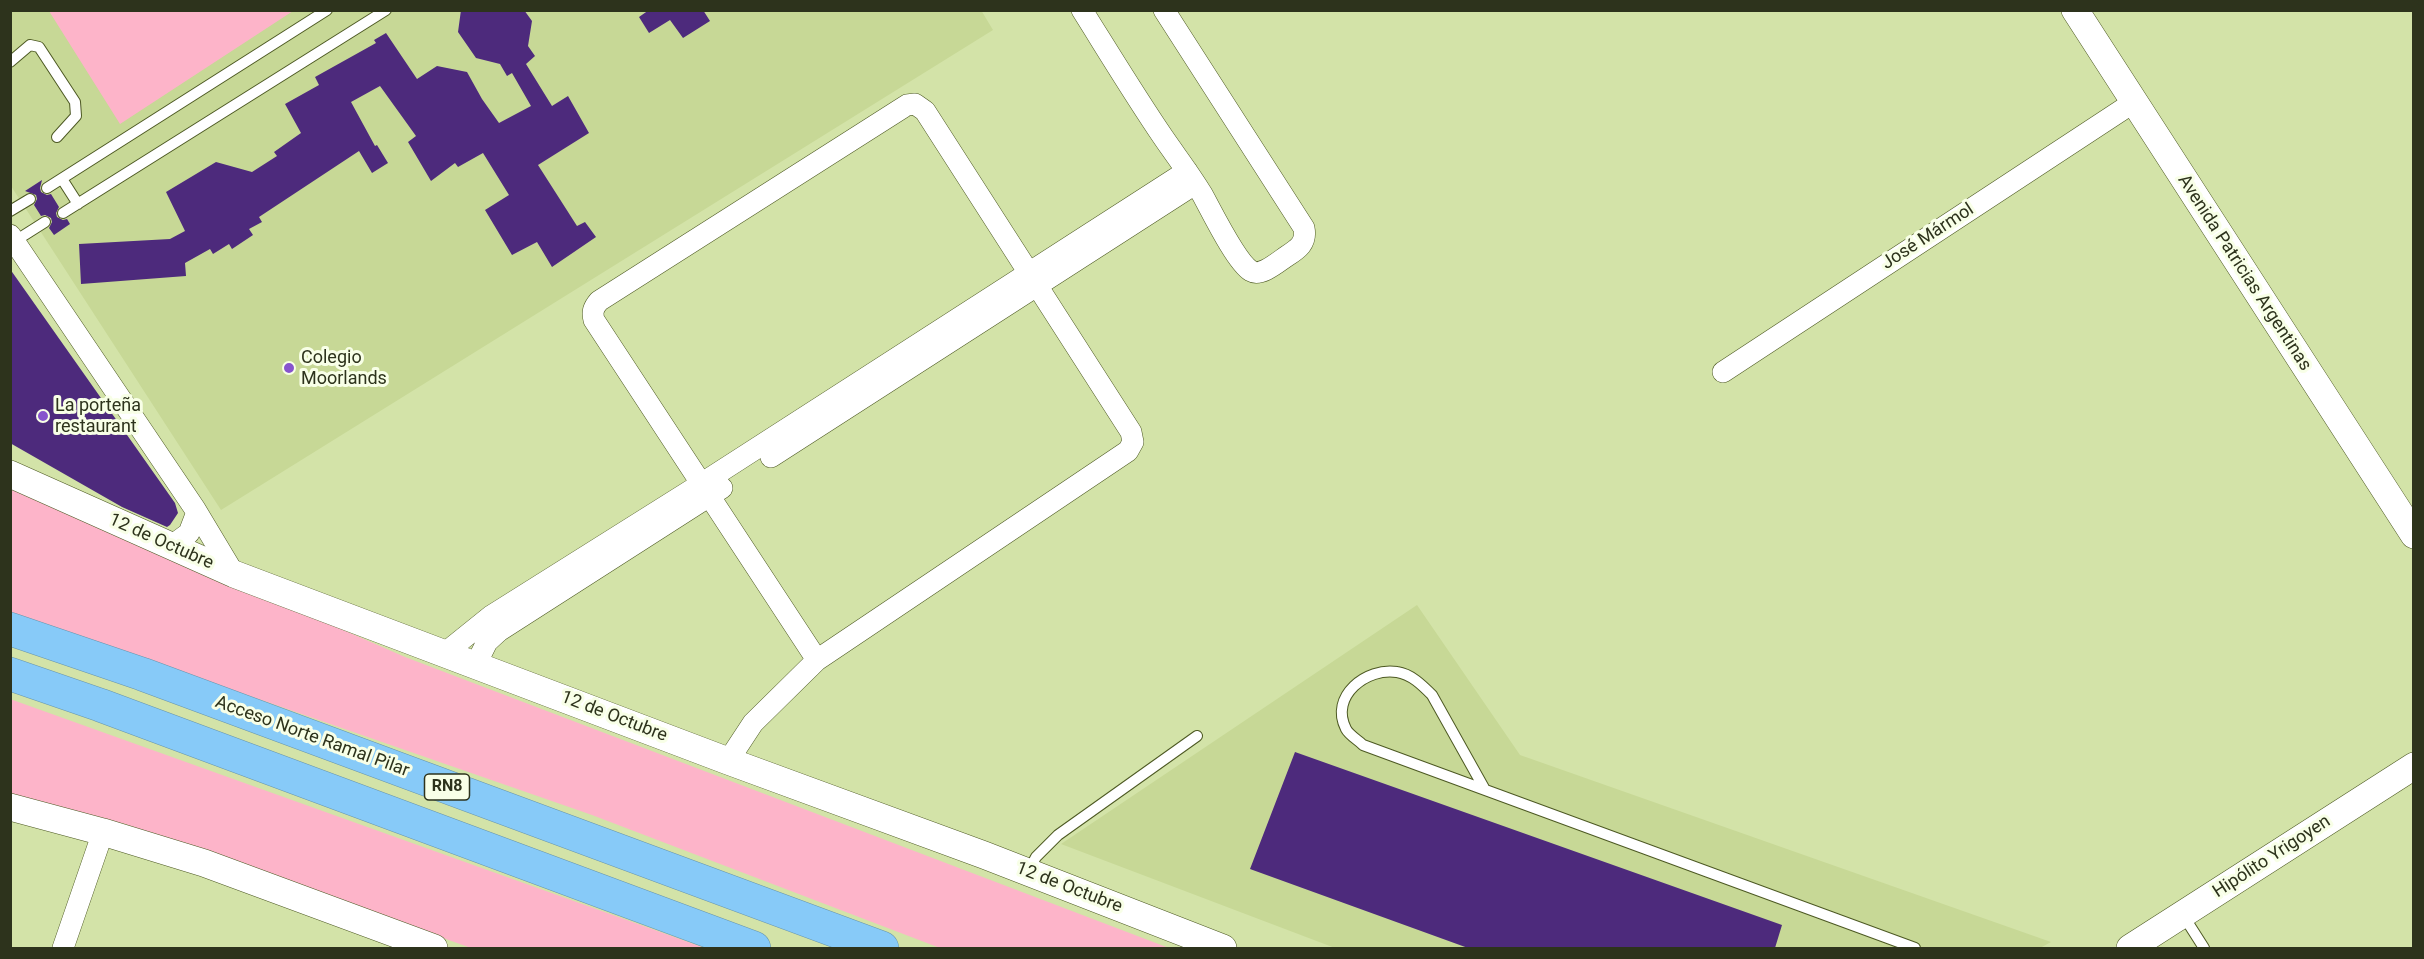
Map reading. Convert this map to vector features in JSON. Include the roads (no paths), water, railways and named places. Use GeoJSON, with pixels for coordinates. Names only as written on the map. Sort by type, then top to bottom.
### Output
{"type":"FeatureCollection","features":[{"type":"Feature","properties":{"kind":"highway","name":"Acceso Norte Ramal Pilar"},"geometry":{"type":"LineString","coordinates":[[10,629],[142,674],[882,948]]}},
{"type":"Feature","properties":{"kind":"highway","name":"RN8"},"geometry":{"type":"LineString","coordinates":[[10,674],[111,709],[754,948]]}},
{"type":"Feature","properties":{"kind":"street"},"geometry":{"type":"LineString","coordinates":[[1082,10],[1163,138],[1191,177],[1217,224],[1251,271],[1265,270],[1298,249],[1303,243],[1304,228],[1164,10]]}},
{"type":"Feature","properties":{"kind":"street","name":"Avenida Patricias Argentinas"},"geometry":{"type":"LineString","coordinates":[[2075,10],[2414,535]]}},
{"type":"Feature","properties":{"kind":"street","name":"José Mármol"},"geometry":{"type":"LineString","coordinates":[[1723,372],[2134,102]]}},
{"type":"Feature","properties":{"kind":"street"},"geometry":{"type":"LineString","coordinates":[[728,761],[753,723],[817,660],[1128,451],[1133,442],[1131,432],[925,111],[915,104],[907,105],[598,301],[594,306],[594,320],[817,660]]}},
{"type":"Feature","properties":{"kind":"street"},"geometry":{"type":"LineString","coordinates":[[476,664],[491,637],[705,490],[1191,177]]}},
{"type":"Feature","properties":{"kind":"street"},"geometry":{"type":"LineString","coordinates":[[13,238],[197,512],[234,574]]}},
{"type":"Feature","properties":{"kind":"street","name":"12 de Octubre"},"geometry":{"type":"LineString","coordinates":[[10,474],[234,574],[1028,872],[1223,948]]}},
{"type":"Feature","properties":{"kind":"street"},"geometry":{"type":"LineString","coordinates":[[445,653],[491,616],[705,490]]}},
{"type":"Feature","properties":{"kind":"street"},"geometry":{"type":"LineString","coordinates":[[170,547],[189,533],[197,512]]}},
{"type":"Feature","properties":{"kind":"street","name":"Hipólito Yrigoyen"},"geometry":{"type":"LineString","coordinates":[[2130,948],[2414,766]]}},
{"type":"Feature","properties":{"kind":"street"},"geometry":{"type":"LineString","coordinates":[[10,807],[204,863],[435,948]]}},
{"type":"Feature","properties":{"kind":"street"},"geometry":{"type":"LineString","coordinates":[[63,948],[103,832]]}},
{"type":"Feature","properties":{"kind":"lane"},"geometry":{"type":"LineString","coordinates":[[47,188],[327,10]]}},
{"type":"Feature","properties":{"kind":"lane"},"geometry":{"type":"LineString","coordinates":[[63,213],[386,10]]}},
{"type":"Feature","properties":{"kind":"lane"},"geometry":{"type":"LineString","coordinates":[[10,62],[30,45],[39,47],[75,102],[76,116],[57,137]]}},
{"type":"Feature","properties":{"kind":"lane"},"geometry":{"type":"LineString","coordinates":[[62,179],[78,204]]}},
{"type":"Feature","properties":{"kind":"lane"},"geometry":{"type":"LineString","coordinates":[[10,211],[30,199]]}},
{"type":"Feature","properties":{"kind":"lane"},"geometry":{"type":"LineString","coordinates":[[13,238],[45,222]]}},
{"type":"Feature","properties":{"kind":"lane"},"geometry":{"type":"LineString","coordinates":[[1484,788],[1432,695],[1420,682],[1399,672],[1379,671],[1352,687],[1345,698],[1342,714],[1346,730],[1363,745],[1915,948]]}},
{"type":"Feature","properties":{"kind":"lane"},"geometry":{"type":"LineString","coordinates":[[1028,872],[1036,857],[1058,835],[1197,736]]}},
{"type":"Feature","properties":{"kind":"lane"},"geometry":{"type":"LineString","coordinates":[[2183,915],[2204,948]]}},
{"type":"Feature","properties":{"kind":"place","name":"Colegio Moorlands"},"geometry":{"type":"Point","coordinates":[289,368]}},
{"type":"Feature","properties":{"kind":"place","name":"La porteña restaurant"},"geometry":{"type":"Point","coordinates":[43,416]}}]}
